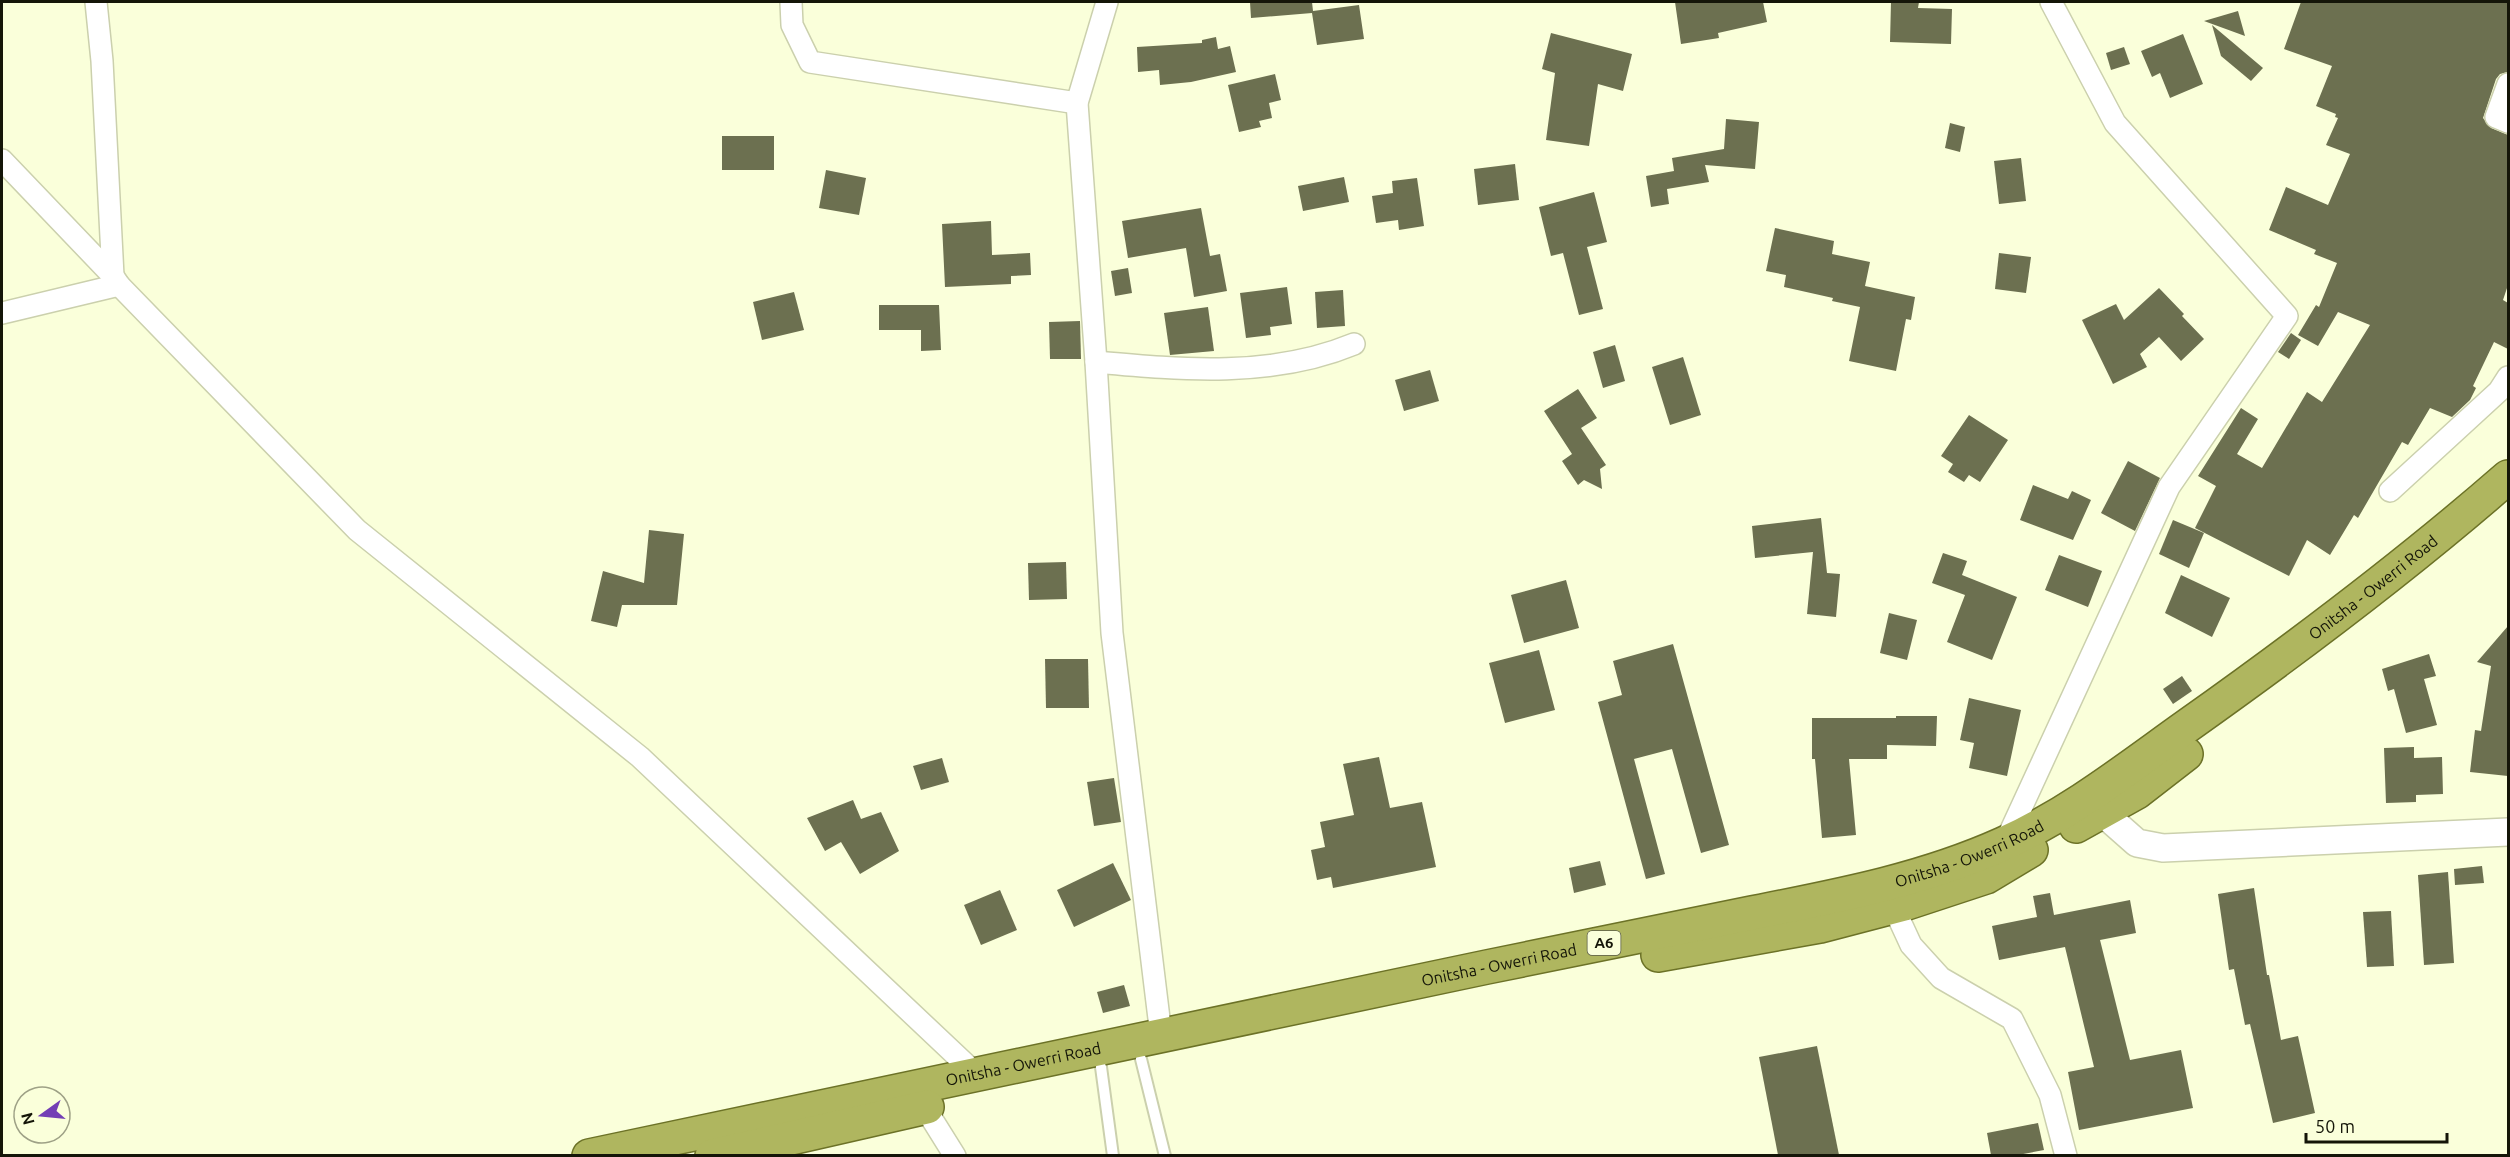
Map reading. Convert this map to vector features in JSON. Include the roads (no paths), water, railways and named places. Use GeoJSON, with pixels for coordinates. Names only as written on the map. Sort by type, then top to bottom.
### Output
{"type":"FeatureCollection","features":[{"type":"Feature","properties":{"kind":"highway","name":"Onitsha - Owerri Road"},"geometry":{"type":"LineString","coordinates":[[712,1155],[925,1108],[997,1086],[1101,1067],[1151,1047],[1858,892],[1936,871],[2005,843],[2054,818],[2119,776],[2252,682],[2467,514],[2508,477]]}},
{"type":"Feature","properties":{"kind":"highway","name":"Onitsha - Owerri Road"},"geometry":{"type":"LineString","coordinates":[[589,1155],[977,1075],[1151,1047],[1820,926],[1986,877],[2137,792],[2254,703],[2361,626],[2508,505]]}},
{"type":"Feature","properties":{"kind":"street"},"geometry":{"type":"LineString","coordinates":[[96,2],[116,281]]}},
{"type":"Feature","properties":{"kind":"street"},"geometry":{"type":"LineString","coordinates":[[791,2],[792,25],[810,62],[1077,102]]}},
{"type":"Feature","properties":{"kind":"street"},"geometry":{"type":"LineString","coordinates":[[1107,2],[1077,102],[1096,362],[1112,633],[1151,1047]]}},
{"type":"Feature","properties":{"kind":"street"},"geometry":{"type":"LineString","coordinates":[[2005,843],[2169,487],[2287,316],[2115,123],[2051,2]]}},
{"type":"Feature","properties":{"kind":"street"},"geometry":{"type":"LineString","coordinates":[[2508,84],[2496,117],[2508,122]]}},
{"type":"Feature","properties":{"kind":"street"},"geometry":{"type":"LineString","coordinates":[[2,160],[357,530],[640,757],[977,1075]]}},
{"type":"Feature","properties":{"kind":"street"},"geometry":{"type":"LineString","coordinates":[[2,313],[116,281]]}},
{"type":"Feature","properties":{"kind":"street"},"geometry":{"type":"LineString","coordinates":[[1096,362],[1190,370],[1275,366],[1331,353],[1354,344]]}},
{"type":"Feature","properties":{"kind":"street"},"geometry":{"type":"LineString","coordinates":[[2390,491],[2499,392],[2508,377]]}},
{"type":"Feature","properties":{"kind":"street"},"geometry":{"type":"LineString","coordinates":[[2103,813],[2137,843],[2163,848],[2508,832]]}},
{"type":"Feature","properties":{"kind":"street"},"geometry":{"type":"LineString","coordinates":[[1893,906],[1911,945],[1941,978],[2012,1019],[2050,1095],[2066,1155]]}},
{"type":"Feature","properties":{"kind":"street"},"geometry":{"type":"LineString","coordinates":[[925,1108],[955,1155]]}},
{"type":"Feature","properties":{"kind":"lane"},"geometry":{"type":"LineString","coordinates":[[1151,1047],[1164,1155]]}},
{"type":"Feature","properties":{"kind":"lane"},"geometry":{"type":"LineString","coordinates":[[1101,1067],[1113,1155]]}}]}
